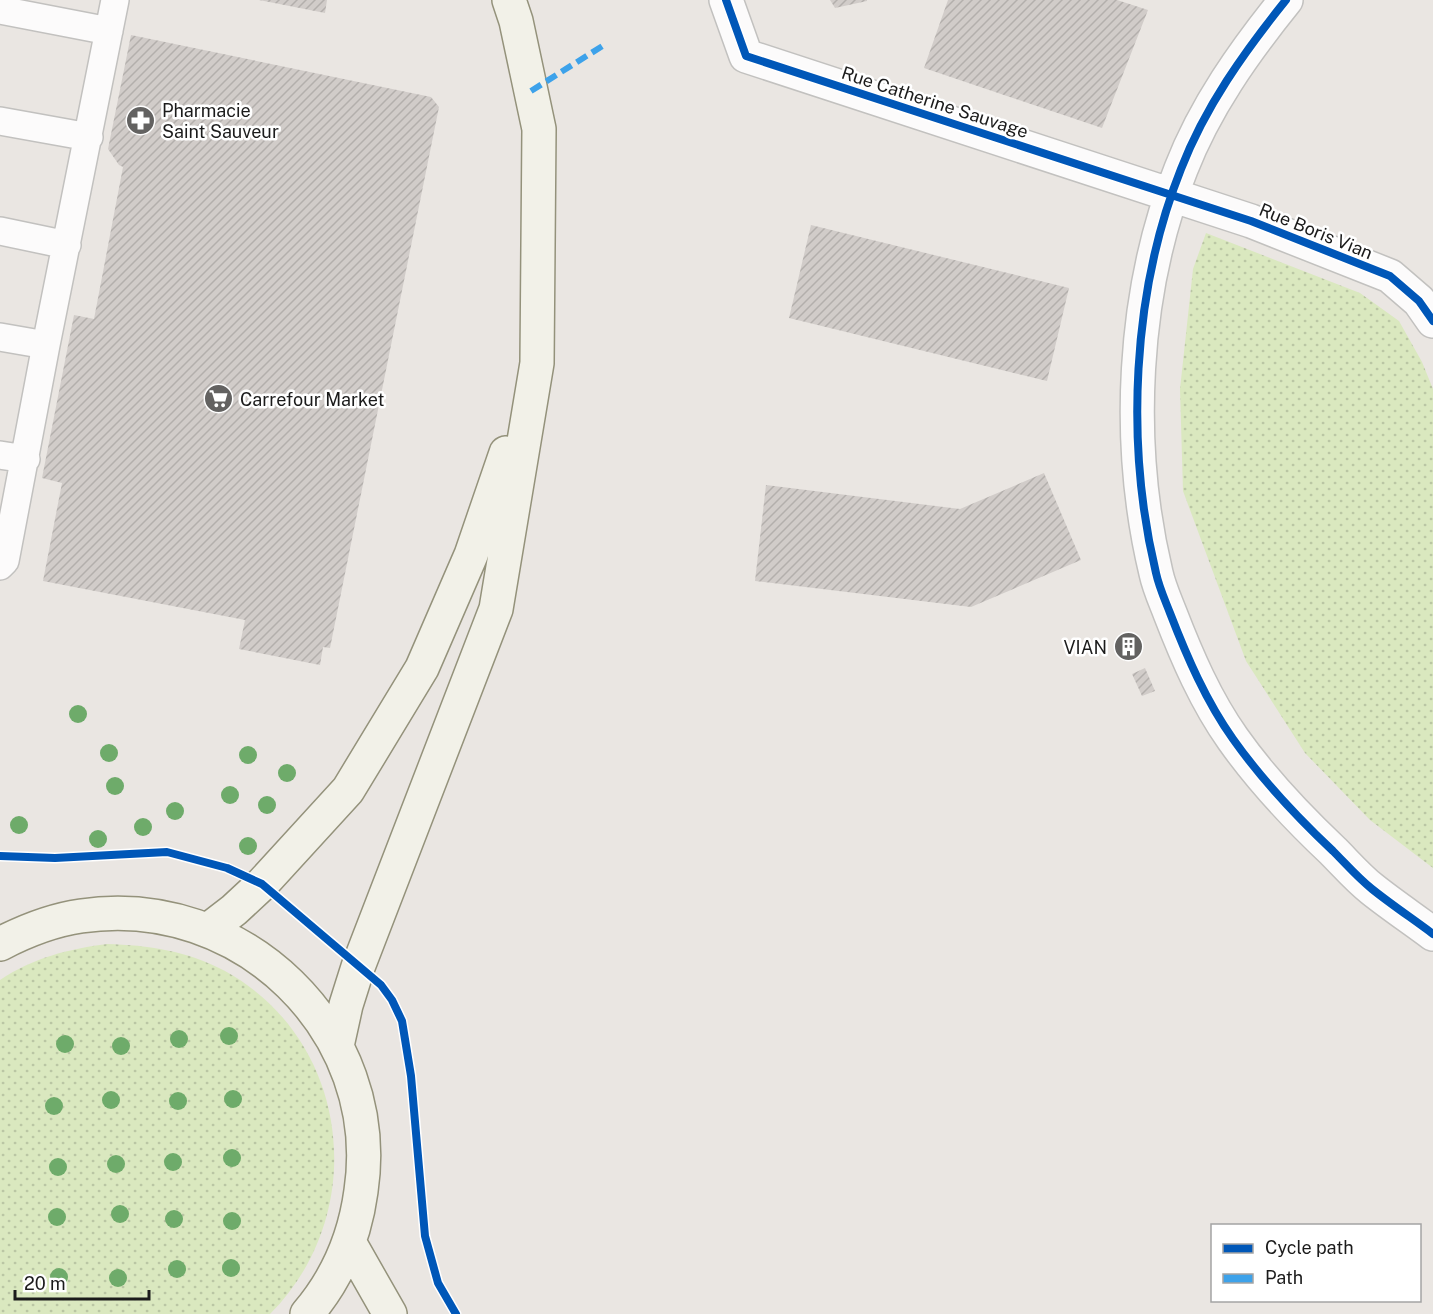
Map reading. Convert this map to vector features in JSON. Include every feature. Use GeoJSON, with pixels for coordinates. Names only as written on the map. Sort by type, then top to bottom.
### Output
{"type":"FeatureCollection","features":[{"type":"Feature","properties":{"kind":"main road"},"geometry":{"type":"LineString","coordinates":[[337,1046],[346,1005],[358,967],[496,609],[537,363],[539,129],[516,21],[509,0]]}},
{"type":"Feature","properties":{"kind":"main road"},"geometry":{"type":"LineString","coordinates":[[208,930],[262,884],[348,790],[422,668],[471,555],[537,363]]}},
{"type":"Feature","properties":{"kind":"main road"},"geometry":{"type":"LineString","coordinates":[[0,944],[49,923],[81,916],[112,913],[145,914],[177,920],[208,930],[248,949],[283,976],[313,1009],[337,1046],[351,1081],[360,1113],[364,1143],[359,1209],[349,1242],[327,1287],[307,1314]]}},
{"type":"Feature","properties":{"kind":"main road"},"geometry":{"type":"LineString","coordinates":[[349,1242],[390,1314]]}},
{"type":"Feature","properties":{"kind":"street","name":"Rue Catherine Sauvage"},"geometry":{"type":"LineString","coordinates":[[726,0],[746,57],[1171,195]]}},
{"type":"Feature","properties":{"kind":"street"},"geometry":{"type":"LineString","coordinates":[[1286,0],[1231,73],[1200,127],[1171,195],[1161,225],[1142,314],[1138,378],[1139,453],[1144,506],[1156,574],[1188,660],[1232,738],[1296,816],[1370,887],[1433,934]]}},
{"type":"Feature","properties":{"kind":"street","name":"Rue Boris Vian"},"geometry":{"type":"LineString","coordinates":[[1171,195],[1251,221],[1390,276],[1419,301],[1433,321]]}},
{"type":"Feature","properties":{"kind":"lane"},"geometry":{"type":"LineString","coordinates":[[0,566],[5,561],[13,457],[46,345],[115,0]]}},
{"type":"Feature","properties":{"kind":"lane"},"geometry":{"type":"LineString","coordinates":[[0,10],[109,31]]}},
{"type":"Feature","properties":{"kind":"lane"},"geometry":{"type":"LineString","coordinates":[[0,121],[89,137]]}},
{"type":"Feature","properties":{"kind":"lane"},"geometry":{"type":"LineString","coordinates":[[0,231],[67,245]]}},
{"type":"Feature","properties":{"kind":"lane"},"geometry":{"type":"LineString","coordinates":[[0,337],[46,345]]}},
{"type":"Feature","properties":{"kind":"green space"},"geometry":{"type":"Polygon","coordinates":[[[1206,233],[1360,293],[1399,321],[1422,362],[1433,389],[1433,868],[1370,820],[1305,753],[1246,661],[1183,491],[1180,389],[1193,269],[1206,233]]]}},
{"type":"Feature","properties":{"kind":"green space"},"geometry":{"type":"Polygon","coordinates":[[[107,944],[168,950],[197,958],[225,971],[267,1002],[300,1040],[321,1084],[333,1131],[333,1180],[323,1228],[302,1273],[270,1314],[0,1314],[0,980],[38,960],[107,944]]]}},
{"type":"Feature","properties":{"kind":"building"},"geometry":{"type":"Polygon","coordinates":[[[259,0],[327,0],[325,13],[259,0]]]}},
{"type":"Feature","properties":{"kind":"building"},"geometry":{"type":"Polygon","coordinates":[[[830,0],[867,0],[867,1],[835,8],[830,0]]]}},
{"type":"Feature","properties":{"kind":"building"},"geometry":{"type":"Polygon","coordinates":[[[948,0],[1117,0],[1148,10],[1102,128],[924,68],[948,0]]]}},
{"type":"Feature","properties":{"kind":"building","name":"Carrefour Market"},"geometry":{"type":"Polygon","coordinates":[[[131,35],[431,97],[439,107],[330,648],[323,647],[320,665],[239,649],[245,620],[43,581],[62,483],[42,478],[74,315],[94,319],[123,167],[108,149],[131,35]]]}},
{"type":"Feature","properties":{"kind":"building"},"geometry":{"type":"Polygon","coordinates":[[[811,225],[1069,288],[1047,381],[789,318],[811,225]]]}},
{"type":"Feature","properties":{"kind":"building"},"geometry":{"type":"Polygon","coordinates":[[[1044,473],[1081,560],[971,607],[755,581],[766,485],[960,509],[1044,473]]]}},
{"type":"Feature","properties":{"kind":"building","name":"VIAN"},"geometry":{"type":"Polygon","coordinates":[[[1130,633],[1140,656],[1127,661],[1117,638],[1130,633]]]}},
{"type":"Feature","properties":{"kind":"building"},"geometry":{"type":"Polygon","coordinates":[[[1145,668],[1155,691],[1142,696],[1132,674],[1145,668]]]}},
{"type":"Feature","properties":{"kind":"marked path"},"geometry":{"type":"LineString","coordinates":[[531,91],[604,45]]}},
{"type":"Feature","properties":{"kind":"cycle path"},"geometry":{"type":"LineString","coordinates":[[726,0],[746,56],[1251,221],[1390,276],[1419,301],[1433,321]]}},
{"type":"Feature","properties":{"kind":"cycle path"},"geometry":{"type":"LineString","coordinates":[[1286,0],[1255,40],[1214,102],[1181,169],[1165,216],[1152,266],[1143,317],[1139,369],[1137,421],[1146,524],[1157,578],[1176,629],[1206,694],[1233,739],[1280,798],[1357,876],[1433,934]]}},
{"type":"Feature","properties":{"kind":"cycle path"},"geometry":{"type":"LineString","coordinates":[[0,856],[55,858],[167,852],[227,868],[262,884],[381,985],[392,1000],[402,1021],[411,1076],[425,1236],[438,1283],[456,1314]]}},
{"type":"Feature","properties":{"kind":"place","name":"Pharmacie Saint Sauveur"},"geometry":{"type":"Point","coordinates":[141,120]}},
{"type":"Feature","properties":{"kind":"place","name":"Carrefour Market"},"geometry":{"type":"Point","coordinates":[219,399]}},
{"type":"Feature","properties":{"kind":"place","name":"VIAN"},"geometry":{"type":"Point","coordinates":[1128,647]}}]}
